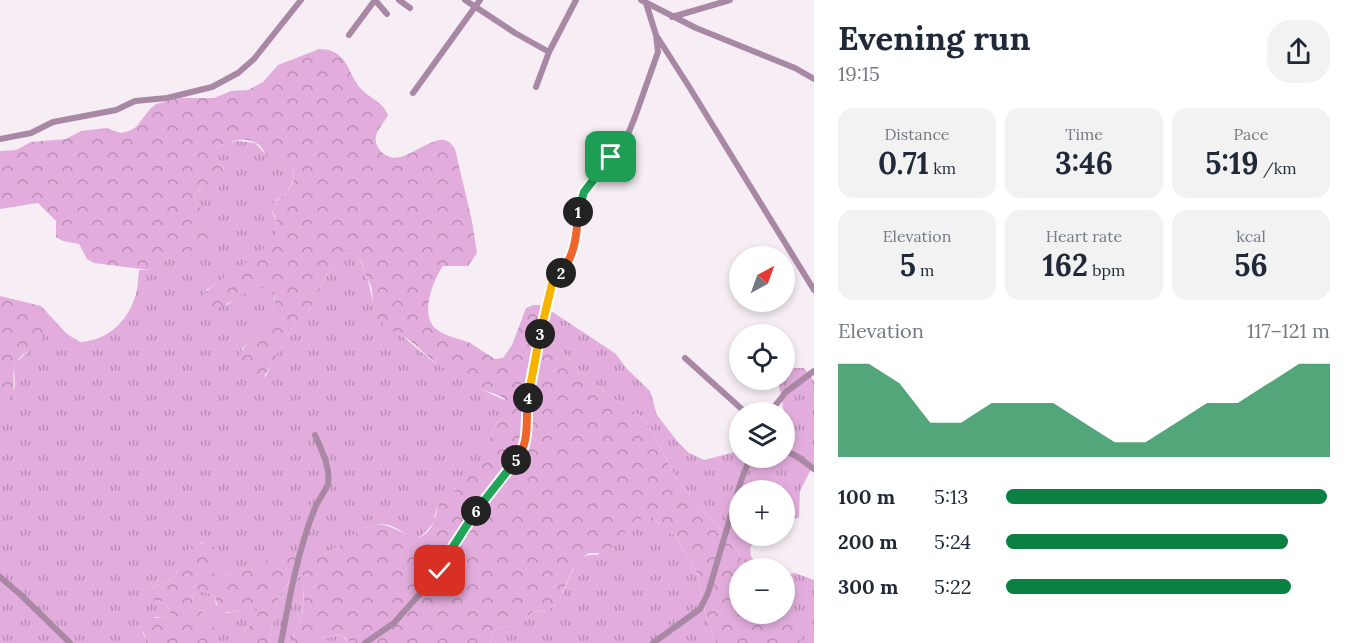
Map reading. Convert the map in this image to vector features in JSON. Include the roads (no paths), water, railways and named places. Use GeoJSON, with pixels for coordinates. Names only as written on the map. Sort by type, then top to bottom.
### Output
{"type":"FeatureCollection","features":[{"type":"Feature","properties":{"kind":"street"},"geometry":{"type":"LineString","coordinates":[[2,140],[31,133],[53,122],[116,110],[135,101],[158,99],[200,90],[226,81],[260,53],[301,0]]}},
{"type":"Feature","properties":{"kind":"street"},"geometry":{"type":"LineString","coordinates":[[349,35],[375,0],[387,14]]}},
{"type":"Feature","properties":{"kind":"street"},"geometry":{"type":"LineString","coordinates":[[465,0],[549,52]]}},
{"type":"Feature","properties":{"kind":"street"},"geometry":{"type":"LineString","coordinates":[[413,93],[480,0]]}},
{"type":"Feature","properties":{"kind":"street"},"geometry":{"type":"LineString","coordinates":[[536,87],[549,52],[576,0]]}},
{"type":"Feature","properties":{"kind":"street"},"geometry":{"type":"LineString","coordinates":[[672,17],[730,0]]}},
{"type":"Feature","properties":{"kind":"street"},"geometry":{"type":"LineString","coordinates":[[403,1],[410,8]]}},
{"type":"Feature","properties":{"kind":"street"},"geometry":{"type":"LineString","coordinates":[[644,1],[672,17],[795,68],[814,79]]}},
{"type":"Feature","properties":{"kind":"street"},"geometry":{"type":"LineString","coordinates":[[365,643],[394,623],[440,571],[479,506],[519,457],[527,440],[526,413],[531,375],[552,284],[566,266],[577,236],[579,204],[584,192],[628,134],[658,52],[656,36],[644,1]]}},
{"type":"Feature","properties":{"kind":"street"},"geometry":{"type":"LineString","coordinates":[[656,36],[814,290]]}},
{"type":"Feature","properties":{"kind":"street"},"geometry":{"type":"LineString","coordinates":[[685,358],[734,402]]}},
{"type":"Feature","properties":{"kind":"street"},"geometry":{"type":"LineString","coordinates":[[778,402],[786,392],[814,371]]}},
{"type":"Feature","properties":{"kind":"street"},"geometry":{"type":"LineString","coordinates":[[281,643],[289,600],[305,541],[315,508],[328,483],[326,462],[315,435]]}},
{"type":"Feature","properties":{"kind":"street"},"geometry":{"type":"LineString","coordinates":[[795,456],[814,469]]}},
{"type":"Feature","properties":{"kind":"street"},"geometry":{"type":"LineString","coordinates":[[653,643],[700,609],[708,593],[746,468]]}},
{"type":"Feature","properties":{"kind":"street"},"geometry":{"type":"LineString","coordinates":[[0,577],[21,594],[70,643]]}}]}
